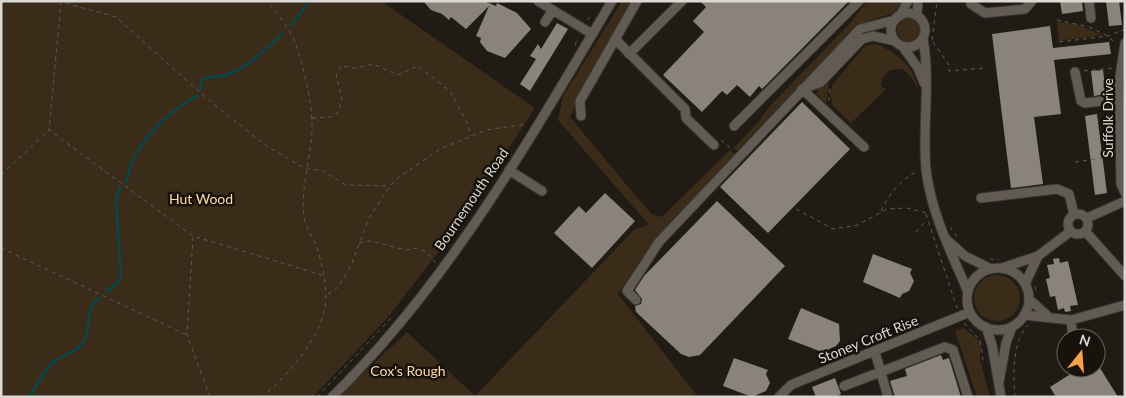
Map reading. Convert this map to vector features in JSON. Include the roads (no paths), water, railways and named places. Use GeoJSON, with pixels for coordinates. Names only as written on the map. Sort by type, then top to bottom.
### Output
{"type":"FeatureCollection","features":[{"type":"Feature","properties":{"kind":"street"},"geometry":{"type":"LineString","coordinates":[[538,1],[592,34]]}},
{"type":"Feature","properties":{"kind":"street","name":"Bournemouth Road"},"geometry":{"type":"LineString","coordinates":[[332,397],[400,322],[472,227],[612,1]]}},
{"type":"Feature","properties":{"kind":"street"},"geometry":{"type":"LineString","coordinates":[[581,116],[580,101],[637,1]]}},
{"type":"Feature","properties":{"kind":"street"},"geometry":{"type":"LineString","coordinates":[[629,54],[682,1]]}},
{"type":"Feature","properties":{"kind":"street"},"geometry":{"type":"LineString","coordinates":[[734,126],[858,1]]}},
{"type":"Feature","properties":{"kind":"street"},"geometry":{"type":"LineString","coordinates":[[894,41],[891,30],[908,1]]}},
{"type":"Feature","properties":{"kind":"street"},"geometry":{"type":"LineString","coordinates":[[918,1],[918,16],[928,40],[925,86],[926,168],[934,210],[968,292]]}},
{"type":"Feature","properties":{"kind":"street"},"geometry":{"type":"LineString","coordinates":[[971,4],[985,13],[1025,9],[1032,1]]}},
{"type":"Feature","properties":{"kind":"street"},"geometry":{"type":"LineString","coordinates":[[1089,1],[1091,18]]}},
{"type":"Feature","properties":{"kind":"street"},"geometry":{"type":"LineString","coordinates":[[545,22],[553,10]]}},
{"type":"Feature","properties":{"kind":"street"},"geometry":{"type":"LineString","coordinates":[[636,300],[627,290],[659,242],[860,29],[909,14],[918,16]]}},
{"type":"Feature","properties":{"kind":"street"},"geometry":{"type":"LineString","coordinates":[[802,89],[821,82],[862,39],[873,36],[894,41],[903,46],[918,68],[925,86]]}},
{"type":"Feature","properties":{"kind":"street"},"geometry":{"type":"LineString","coordinates":[[615,39],[685,109],[686,118],[717,142]]}},
{"type":"Feature","properties":{"kind":"street"},"geometry":{"type":"LineString","coordinates":[[903,46],[914,46],[928,40]]}},
{"type":"Feature","properties":{"kind":"street","name":"Suffolk Drive"},"geometry":{"type":"LineString","coordinates":[[1124,47],[1119,98],[1122,129],[1121,184],[1125,193]]}},
{"type":"Feature","properties":{"kind":"street"},"geometry":{"type":"LineString","coordinates":[[1075,72],[1078,96],[1081,101],[1085,103],[1119,98]]}},
{"type":"Feature","properties":{"kind":"street"},"geometry":{"type":"LineString","coordinates":[[802,89],[864,147]]}},
{"type":"Feature","properties":{"kind":"street"},"geometry":{"type":"LineString","coordinates":[[509,170],[542,191]]}},
{"type":"Feature","properties":{"kind":"street"},"geometry":{"type":"LineString","coordinates":[[981,198],[1057,190],[1068,194],[1074,214]]}},
{"type":"Feature","properties":{"kind":"street"},"geometry":{"type":"LineString","coordinates":[[1087,218],[1125,201]]}},
{"type":"Feature","properties":{"kind":"street"},"geometry":{"type":"LineString","coordinates":[[1074,214],[1081,214],[1087,218],[1088,225],[1086,231]]}},
{"type":"Feature","properties":{"kind":"street"},"geometry":{"type":"LineString","coordinates":[[1074,214],[1068,222],[1071,231],[1077,234],[1086,231]]}},
{"type":"Feature","properties":{"kind":"street"},"geometry":{"type":"LineString","coordinates":[[1035,311],[1024,315],[1012,326],[1003,329],[986,327],[966,314],[968,292],[976,277],[1038,256],[1071,231]]}},
{"type":"Feature","properties":{"kind":"street"},"geometry":{"type":"LineString","coordinates":[[1086,231],[1109,265],[1125,276]]}},
{"type":"Feature","properties":{"kind":"street"},"geometry":{"type":"LineString","coordinates":[[944,237],[965,256],[995,269],[1014,273],[1027,281]]}},
{"type":"Feature","properties":{"kind":"street"},"geometry":{"type":"LineString","coordinates":[[1038,256],[1027,281],[1029,299],[1035,311],[1049,317],[1071,320],[1125,305]]}},
{"type":"Feature","properties":{"kind":"street"},"geometry":{"type":"LineString","coordinates":[[1024,315],[1029,299]]}},
{"type":"Feature","properties":{"kind":"street","name":"Stoney Croft Rise"},"geometry":{"type":"LineString","coordinates":[[779,397],[791,385],[966,314]]}},
{"type":"Feature","properties":{"kind":"street"},"geometry":{"type":"LineString","coordinates":[[1071,320],[1072,328]]}},
{"type":"Feature","properties":{"kind":"street"},"geometry":{"type":"LineString","coordinates":[[999,383],[1006,343],[1012,326]]}},
{"type":"Feature","properties":{"kind":"street"},"geometry":{"type":"LineString","coordinates":[[986,327],[1001,397]]}},
{"type":"Feature","properties":{"kind":"street"},"geometry":{"type":"LineString","coordinates":[[844,386],[945,346],[953,350],[968,397]]}},
{"type":"Feature","properties":{"kind":"street"},"geometry":{"type":"LineString","coordinates":[[875,352],[888,397]]}},
{"type":"Feature","properties":{"kind":"waterway"},"geometry":{"type":"LineString","coordinates":[[291,25],[310,1]]}},
{"type":"Feature","properties":{"kind":"waterway"},"geometry":{"type":"LineString","coordinates":[[200,90],[202,80],[236,71],[282,34]]}},
{"type":"Feature","properties":{"kind":"waterway"},"geometry":{"type":"LineString","coordinates":[[126,182],[131,164],[151,132],[167,116],[198,95]]}},
{"type":"Feature","properties":{"kind":"waterway"},"geometry":{"type":"LineString","coordinates":[[106,292],[117,283],[121,276],[116,200],[120,187]]}},
{"type":"Feature","properties":{"kind":"waterway"},"geometry":{"type":"LineString","coordinates":[[30,397],[52,363],[74,351],[84,341],[88,330],[89,314],[94,303],[99,298]]}},
{"type":"Feature","properties":{"kind":"park label","name":"Hut Wood"},"geometry":{"type":"Point","coordinates":[201,198]}},
{"type":"Feature","properties":{"kind":"park label","name":"Cox's Rough"},"geometry":{"type":"Point","coordinates":[408,370]}}]}
